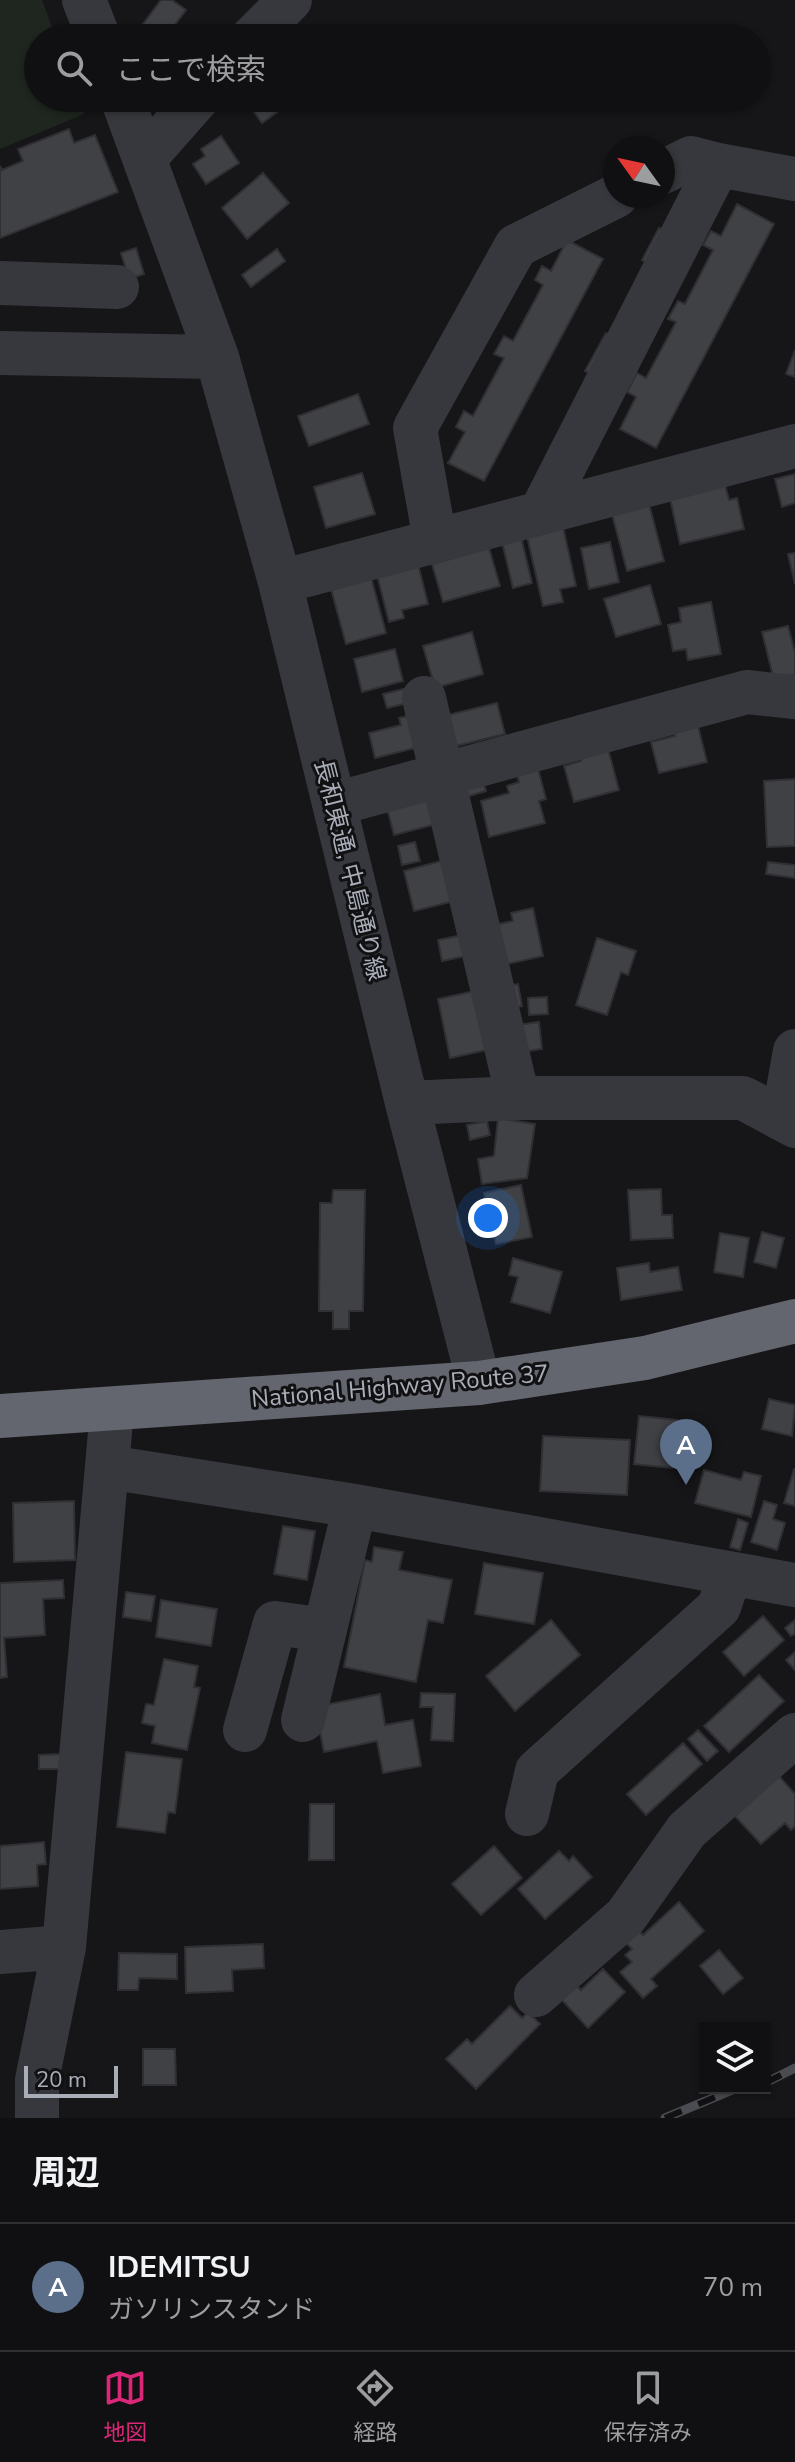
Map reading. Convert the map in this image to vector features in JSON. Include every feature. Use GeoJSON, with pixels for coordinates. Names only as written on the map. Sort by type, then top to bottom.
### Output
{"type":"FeatureCollection","features":[{"type":"Feature","properties":{"kind":"highway","name":"National Highway Route 37"},"geometry":{"type":"LineString","coordinates":[[0,1416],[479,1383],[645,1358],[795,1321]]}},
{"type":"Feature","properties":{"kind":"street"},"geometry":{"type":"LineString","coordinates":[[84,0],[93,24]]}},
{"type":"Feature","properties":{"kind":"street"},"geometry":{"type":"LineString","coordinates":[[266,24],[290,0]]}},
{"type":"Feature","properties":{"kind":"street","name":"長和東通, 中島通り線"},"geometry":{"type":"LineString","coordinates":[[127,112],[217,357],[280,582],[479,1383]]}},
{"type":"Feature","properties":{"kind":"street"},"geometry":{"type":"LineString","coordinates":[[145,158],[186,112]]}},
{"type":"Feature","properties":{"kind":"street"},"geometry":{"type":"LineString","coordinates":[[675,166],[691,158],[795,179]]}},
{"type":"Feature","properties":{"kind":"street"},"geometry":{"type":"LineString","coordinates":[[541,512],[718,165]]}},
{"type":"Feature","properties":{"kind":"street"},"geometry":{"type":"LineString","coordinates":[[435,540],[415,428],[516,246],[603,202]]}},
{"type":"Feature","properties":{"kind":"street"},"geometry":{"type":"LineString","coordinates":[[0,283],[117,287]]}},
{"type":"Feature","properties":{"kind":"street"},"geometry":{"type":"LineString","coordinates":[[45,284],[19,354],[217,357]]}},
{"type":"Feature","properties":{"kind":"street"},"geometry":{"type":"LineString","coordinates":[[280,582],[795,446]]}},
{"type":"Feature","properties":{"kind":"street"},"geometry":{"type":"LineString","coordinates":[[335,804],[747,692],[795,697]]}},
{"type":"Feature","properties":{"kind":"street"},"geometry":{"type":"LineString","coordinates":[[424,698],[518,1098]]}},
{"type":"Feature","properties":{"kind":"street"},"geometry":{"type":"LineString","coordinates":[[407,1103],[518,1098],[743,1098],[789,1122],[795,1051]]}},
{"type":"Feature","properties":{"kind":"street"},"geometry":{"type":"LineString","coordinates":[[37,2118],[37,2080],[64,1947],[112,1410]]}},
{"type":"Feature","properties":{"kind":"street"},"geometry":{"type":"LineString","coordinates":[[108,1467],[355,1506],[795,1585]]}},
{"type":"Feature","properties":{"kind":"street"},"geometry":{"type":"LineString","coordinates":[[303,1720],[355,1506]]}},
{"type":"Feature","properties":{"kind":"street"},"geometry":{"type":"LineString","coordinates":[[527,1814],[537,1771],[719,1607],[730,1574]]}},
{"type":"Feature","properties":{"kind":"street"},"geometry":{"type":"LineString","coordinates":[[245,1730],[275,1623],[325,1630]]}},
{"type":"Feature","properties":{"kind":"street"},"geometry":{"type":"LineString","coordinates":[[536,1995],[626,1916],[687,1830],[795,1735]]}},
{"type":"Feature","properties":{"kind":"street"},"geometry":{"type":"LineString","coordinates":[[0,1952],[64,1947]]}},
{"type":"Feature","properties":{"kind":"shaded area"},"geometry":{"type":"Polygon","coordinates":[[[0,0],[42,0],[51,24],[24,24],[24,112],[84,114],[0,149],[0,0]]]}},
{"type":"Feature","properties":{"kind":"building"},"geometry":{"type":"Polygon","coordinates":[[[161,0],[172,0],[186,10],[176,24],[143,24],[161,0]]]}},
{"type":"Feature","properties":{"kind":"building"},"geometry":{"type":"Polygon","coordinates":[[[254,112],[277,112],[262,123],[254,112]]]}},
{"type":"Feature","properties":{"kind":"building"},"geometry":{"type":"Polygon","coordinates":[[[69,129],[74,143],[95,135],[118,192],[0,238],[0,166],[2,170],[23,161],[18,149],[69,129]]]}},
{"type":"Feature","properties":{"kind":"building"},"geometry":{"type":"Polygon","coordinates":[[[221,136],[239,163],[206,184],[193,164],[205,156],[201,149],[221,136]]]}},
{"type":"Feature","properties":{"kind":"building"},"geometry":{"type":"Polygon","coordinates":[[[263,173],[289,203],[247,239],[222,208],[263,173]]]}},
{"type":"Feature","properties":{"kind":"building"},"geometry":{"type":"Polygon","coordinates":[[[737,204],[774,224],[656,448],[620,429],[636,397],[627,392],[637,373],[646,378],[676,322],[668,319],[678,301],[685,304],[713,250],[703,245],[711,231],[721,236],[737,204]]]}},
{"type":"Feature","properties":{"kind":"building"},"geometry":{"type":"Polygon","coordinates":[[[659,228],[669,233],[651,265],[642,260],[659,228]]]}},
{"type":"Feature","properties":{"kind":"building"},"geometry":{"type":"Polygon","coordinates":[[[567,240],[603,259],[484,481],[448,463],[465,432],[456,427],[464,411],[473,416],[504,358],[494,354],[504,336],[513,341],[543,285],[535,280],[542,266],[551,271],[567,240]]]}},
{"type":"Feature","properties":{"kind":"building"},"geometry":{"type":"Polygon","coordinates":[[[136,248],[144,274],[129,279],[121,253],[136,248]]]}},
{"type":"Feature","properties":{"kind":"building"},"geometry":{"type":"Polygon","coordinates":[[[277,249],[285,261],[251,287],[242,275],[277,249]]]}},
{"type":"Feature","properties":{"kind":"building"},"geometry":{"type":"Polygon","coordinates":[[[606,333],[614,338],[593,375],[585,371],[606,333]]]}},
{"type":"Feature","properties":{"kind":"building"},"geometry":{"type":"Polygon","coordinates":[[[795,350],[795,377],[786,374],[795,350]]]}},
{"type":"Feature","properties":{"kind":"building"},"geometry":{"type":"Polygon","coordinates":[[[358,394],[369,424],[309,446],[298,416],[358,394]]]}},
{"type":"Feature","properties":{"kind":"building"},"geometry":{"type":"Polygon","coordinates":[[[362,473],[375,514],[326,528],[314,487],[362,473]]]}},
{"type":"Feature","properties":{"kind":"building"},"geometry":{"type":"Polygon","coordinates":[[[795,474],[795,503],[782,507],[775,479],[795,474]]]}},
{"type":"Feature","properties":{"kind":"building"},"geometry":{"type":"Polygon","coordinates":[[[725,485],[729,500],[737,498],[744,529],[680,544],[670,498],[725,485]]]}},
{"type":"Feature","properties":{"kind":"building"},"geometry":{"type":"Polygon","coordinates":[[[649,504],[664,561],[627,571],[612,514],[649,504]]]}},
{"type":"Feature","properties":{"kind":"building"},"geometry":{"type":"Polygon","coordinates":[[[563,527],[576,586],[560,589],[563,602],[543,606],[527,536],[563,527]]]}},
{"type":"Feature","properties":{"kind":"building"},"geometry":{"type":"Polygon","coordinates":[[[521,537],[532,583],[513,588],[502,542],[521,537]]]}},
{"type":"Feature","properties":{"kind":"building"},"geometry":{"type":"Polygon","coordinates":[[[610,542],[619,582],[589,589],[581,548],[610,542]]]}},
{"type":"Feature","properties":{"kind":"building"},"geometry":{"type":"Polygon","coordinates":[[[489,548],[500,586],[443,602],[432,564],[489,548]]]}},
{"type":"Feature","properties":{"kind":"building"},"geometry":{"type":"Polygon","coordinates":[[[795,553],[795,584],[788,554],[795,553]]]}},
{"type":"Feature","properties":{"kind":"building"},"geometry":{"type":"Polygon","coordinates":[[[418,564],[428,604],[402,610],[404,618],[389,622],[377,575],[418,564]]]}},
{"type":"Feature","properties":{"kind":"building"},"geometry":{"type":"Polygon","coordinates":[[[371,577],[386,633],[346,644],[331,589],[371,577]]]}},
{"type":"Feature","properties":{"kind":"building"},"geometry":{"type":"Polygon","coordinates":[[[650,585],[661,624],[616,637],[604,599],[650,585]]]}},
{"type":"Feature","properties":{"kind":"building"},"geometry":{"type":"Polygon","coordinates":[[[711,602],[721,654],[688,660],[686,649],[673,651],[668,625],[681,622],[679,608],[711,602]]]}},
{"type":"Feature","properties":{"kind":"building"},"geometry":{"type":"Polygon","coordinates":[[[788,626],[795,653],[795,675],[774,680],[762,632],[788,626]]]}},
{"type":"Feature","properties":{"kind":"building"},"geometry":{"type":"Polygon","coordinates":[[[472,632],[483,674],[435,688],[423,646],[472,632]]]}},
{"type":"Feature","properties":{"kind":"building"},"geometry":{"type":"Polygon","coordinates":[[[395,649],[403,681],[362,692],[354,659],[395,649]]]}},
{"type":"Feature","properties":{"kind":"building"},"geometry":{"type":"Polygon","coordinates":[[[412,687],[416,701],[387,708],[383,694],[412,687]]]}},
{"type":"Feature","properties":{"kind":"building"},"geometry":{"type":"Polygon","coordinates":[[[497,703],[505,734],[452,747],[444,716],[497,703]]]}},
{"type":"Feature","properties":{"kind":"building"},"geometry":{"type":"Polygon","coordinates":[[[415,714],[423,746],[375,758],[369,733],[401,725],[399,718],[415,714]]]}},
{"type":"Feature","properties":{"kind":"building"},"geometry":{"type":"Polygon","coordinates":[[[697,722],[707,762],[659,773],[651,742],[675,736],[674,728],[697,722]]]}},
{"type":"Feature","properties":{"kind":"building"},"geometry":{"type":"Polygon","coordinates":[[[608,749],[619,790],[574,802],[564,766],[581,761],[580,756],[608,749]]]}},
{"type":"Feature","properties":{"kind":"building"},"geometry":{"type":"Polygon","coordinates":[[[537,765],[546,799],[539,801],[545,823],[489,837],[481,801],[509,793],[507,786],[519,782],[516,770],[537,765]]]}},
{"type":"Feature","properties":{"kind":"building"},"geometry":{"type":"Polygon","coordinates":[[[795,779],[795,846],[767,847],[764,781],[795,779]]]}},
{"type":"Feature","properties":{"kind":"building"},"geometry":{"type":"Polygon","coordinates":[[[483,781],[486,791],[462,798],[459,788],[483,781]]]}},
{"type":"Feature","properties":{"kind":"building"},"geometry":{"type":"Polygon","coordinates":[[[436,794],[444,822],[394,835],[387,808],[436,794]]]}},
{"type":"Feature","properties":{"kind":"building"},"geometry":{"type":"Polygon","coordinates":[[[415,842],[420,861],[402,865],[398,846],[415,842]]]}},
{"type":"Feature","properties":{"kind":"building"},"geometry":{"type":"Polygon","coordinates":[[[452,858],[462,899],[414,911],[404,871],[452,858]]]}},
{"type":"Feature","properties":{"kind":"building"},"geometry":{"type":"Polygon","coordinates":[[[768,862],[795,865],[795,878],[766,874],[768,862]]]}},
{"type":"Feature","properties":{"kind":"building"},"geometry":{"type":"Polygon","coordinates":[[[533,908],[543,956],[502,965],[494,925],[513,921],[511,913],[533,908]]]}},
{"type":"Feature","properties":{"kind":"building"},"geometry":{"type":"Polygon","coordinates":[[[467,934],[471,955],[442,961],[438,940],[467,934]]]}},
{"type":"Feature","properties":{"kind":"building"},"geometry":{"type":"Polygon","coordinates":[[[597,938],[636,951],[628,975],[621,972],[607,1015],[576,1005],[597,938]]]}},
{"type":"Feature","properties":{"kind":"building"},"geometry":{"type":"Polygon","coordinates":[[[518,984],[522,1006],[509,1009],[505,987],[518,984]]]}},
{"type":"Feature","properties":{"kind":"building"},"geometry":{"type":"Polygon","coordinates":[[[484,989],[496,1048],[450,1058],[438,999],[484,989]]]}},
{"type":"Feature","properties":{"kind":"building"},"geometry":{"type":"Polygon","coordinates":[[[547,997],[548,1014],[529,1015],[528,998],[547,997]]]}},
{"type":"Feature","properties":{"kind":"building"},"geometry":{"type":"Polygon","coordinates":[[[539,1022],[542,1049],[520,1052],[517,1025],[539,1022]]]}},
{"type":"Feature","properties":{"kind":"building"},"geometry":{"type":"Polygon","coordinates":[[[498,1118],[535,1124],[527,1178],[482,1184],[478,1159],[494,1156],[498,1118]]]}},
{"type":"Feature","properties":{"kind":"building"},"geometry":{"type":"Polygon","coordinates":[[[487,1121],[490,1135],[470,1140],[467,1125],[487,1121]]]}},
{"type":"Feature","properties":{"kind":"building"},"geometry":{"type":"Polygon","coordinates":[[[521,1185],[532,1237],[496,1244],[484,1193],[521,1185]]]}},
{"type":"Feature","properties":{"kind":"building"},"geometry":{"type":"Polygon","coordinates":[[[661,1189],[662,1215],[672,1215],[673,1238],[631,1240],[628,1190],[661,1189]]]}},
{"type":"Feature","properties":{"kind":"building"},"geometry":{"type":"Polygon","coordinates":[[[333,1190],[365,1190],[363,1311],[349,1311],[349,1329],[333,1329],[333,1311],[319,1311],[320,1203],[332,1203],[333,1190]]]}},
{"type":"Feature","properties":{"kind":"building"},"geometry":{"type":"Polygon","coordinates":[[[762,1232],[784,1238],[776,1268],[754,1262],[762,1232]]]}},
{"type":"Feature","properties":{"kind":"building"},"geometry":{"type":"Polygon","coordinates":[[[720,1233],[749,1238],[743,1277],[714,1272],[720,1233]]]}},
{"type":"Feature","properties":{"kind":"building"},"geometry":{"type":"Polygon","coordinates":[[[513,1258],[562,1272],[550,1313],[511,1302],[518,1277],[509,1275],[513,1258]]]}},
{"type":"Feature","properties":{"kind":"building"},"geometry":{"type":"Polygon","coordinates":[[[649,1263],[650,1272],[678,1267],[682,1290],[621,1300],[617,1268],[649,1263]]]}},
{"type":"Feature","properties":{"kind":"building"},"geometry":{"type":"Polygon","coordinates":[[[769,1399],[795,1405],[792,1436],[762,1429],[769,1399]]]}},
{"type":"Feature","properties":{"kind":"building"},"geometry":{"type":"Polygon","coordinates":[[[639,1416],[677,1420],[672,1468],[634,1464],[639,1416]]]}},
{"type":"Feature","properties":{"kind":"building"},"geometry":{"type":"Polygon","coordinates":[[[543,1436],[630,1440],[627,1495],[540,1491],[543,1436]]]}},
{"type":"Feature","properties":{"kind":"building"},"geometry":{"type":"Polygon","coordinates":[[[795,1469],[795,1506],[784,1503],[795,1469]]]}},
{"type":"Feature","properties":{"kind":"building"},"geometry":{"type":"Polygon","coordinates":[[[704,1470],[741,1480],[744,1472],[761,1476],[751,1517],[695,1503],[704,1470]]]}},
{"type":"Feature","properties":{"kind":"building"},"geometry":{"type":"Polygon","coordinates":[[[74,1501],[75,1560],[14,1562],[13,1503],[74,1501]]]}},
{"type":"Feature","properties":{"kind":"building"},"geometry":{"type":"Polygon","coordinates":[[[764,1501],[777,1505],[773,1519],[785,1523],[777,1550],[751,1542],[764,1501]]]}},
{"type":"Feature","properties":{"kind":"building"},"geometry":{"type":"Polygon","coordinates":[[[738,1519],[748,1523],[740,1550],[730,1547],[738,1519]]]}},
{"type":"Feature","properties":{"kind":"building"},"geometry":{"type":"Polygon","coordinates":[[[283,1526],[315,1531],[307,1580],[274,1574],[283,1526]]]}},
{"type":"Feature","properties":{"kind":"building"},"geometry":{"type":"Polygon","coordinates":[[[374,1547],[403,1552],[399,1570],[452,1580],[443,1623],[428,1620],[416,1682],[344,1667],[365,1560],[372,1562],[374,1547]]]}},
{"type":"Feature","properties":{"kind":"building"},"geometry":{"type":"Polygon","coordinates":[[[484,1563],[543,1573],[534,1624],[475,1614],[484,1563]]]}},
{"type":"Feature","properties":{"kind":"building"},"geometry":{"type":"Polygon","coordinates":[[[63,1580],[64,1598],[43,1599],[45,1635],[4,1638],[7,1677],[0,1678],[0,1583],[63,1580]]]}},
{"type":"Feature","properties":{"kind":"building"},"geometry":{"type":"Polygon","coordinates":[[[126,1592],[155,1596],[151,1621],[123,1617],[126,1592]]]}},
{"type":"Feature","properties":{"kind":"building"},"geometry":{"type":"Polygon","coordinates":[[[161,1600],[217,1609],[211,1646],[156,1637],[161,1600]]]}},
{"type":"Feature","properties":{"kind":"building"},"geometry":{"type":"Polygon","coordinates":[[[763,1616],[784,1640],[744,1676],[723,1652],[763,1616]]]}},
{"type":"Feature","properties":{"kind":"building"},"geometry":{"type":"Polygon","coordinates":[[[551,1620],[580,1655],[515,1711],[486,1676],[551,1620]]]}},
{"type":"Feature","properties":{"kind":"building"},"geometry":{"type":"Polygon","coordinates":[[[795,1620],[795,1634],[791,1636],[785,1628],[795,1620]]]}},
{"type":"Feature","properties":{"kind":"building"},"geometry":{"type":"Polygon","coordinates":[[[795,1652],[795,1670],[786,1660],[795,1652]]]}},
{"type":"Feature","properties":{"kind":"building"},"geometry":{"type":"Polygon","coordinates":[[[164,1659],[198,1666],[194,1687],[200,1688],[187,1750],[152,1743],[155,1726],[142,1723],[146,1704],[154,1705],[164,1659]]]}},
{"type":"Feature","properties":{"kind":"building"},"geometry":{"type":"Polygon","coordinates":[[[759,1675],[784,1701],[729,1752],[704,1726],[759,1675]]]}},
{"type":"Feature","properties":{"kind":"building"},"geometry":{"type":"Polygon","coordinates":[[[421,1693],[455,1694],[453,1741],[431,1740],[433,1707],[420,1707],[421,1693]]]}},
{"type":"Feature","properties":{"kind":"building"},"geometry":{"type":"Polygon","coordinates":[[[380,1694],[385,1725],[413,1720],[421,1766],[383,1773],[377,1741],[324,1752],[315,1707],[380,1694]]]}},
{"type":"Feature","properties":{"kind":"building"},"geometry":{"type":"Polygon","coordinates":[[[698,1730],[718,1751],[707,1761],[688,1739],[698,1730]]]}},
{"type":"Feature","properties":{"kind":"building"},"geometry":{"type":"Polygon","coordinates":[[[683,1743],[702,1764],[646,1815],[627,1794],[683,1743]]]}},
{"type":"Feature","properties":{"kind":"building"},"geometry":{"type":"Polygon","coordinates":[[[126,1752],[182,1759],[175,1813],[168,1812],[165,1833],[117,1827],[126,1752]]]}},
{"type":"Feature","properties":{"kind":"building"},"geometry":{"type":"Polygon","coordinates":[[[62,1754],[62,1769],[39,1769],[39,1755],[62,1754]]]}},
{"type":"Feature","properties":{"kind":"building"},"geometry":{"type":"Polygon","coordinates":[[[779,1776],[795,1794],[795,1826],[791,1830],[785,1823],[761,1844],[735,1816],[779,1776]]]}},
{"type":"Feature","properties":{"kind":"building"},"geometry":{"type":"Polygon","coordinates":[[[310,1804],[334,1804],[334,1860],[309,1860],[310,1804]]]}},
{"type":"Feature","properties":{"kind":"building"},"geometry":{"type":"Polygon","coordinates":[[[44,1842],[46,1864],[37,1865],[38,1886],[0,1889],[0,1846],[44,1842]]]}},
{"type":"Feature","properties":{"kind":"building"},"geometry":{"type":"Polygon","coordinates":[[[494,1846],[522,1878],[481,1915],[452,1884],[494,1846]]]}},
{"type":"Feature","properties":{"kind":"building"},"geometry":{"type":"Polygon","coordinates":[[[559,1851],[569,1861],[573,1856],[592,1877],[545,1919],[518,1889],[559,1851]]]}},
{"type":"Feature","properties":{"kind":"building"},"geometry":{"type":"Polygon","coordinates":[[[679,1902],[704,1931],[651,1979],[657,1986],[643,1998],[620,1972],[632,1962],[625,1955],[632,1949],[623,1940],[636,1928],[643,1935],[679,1902]]]}},
{"type":"Feature","properties":{"kind":"building"},"geometry":{"type":"Polygon","coordinates":[[[263,1944],[264,1968],[232,1970],[233,1991],[186,1993],[185,1947],[263,1944]]]}},
{"type":"Feature","properties":{"kind":"building"},"geometry":{"type":"Polygon","coordinates":[[[719,1950],[743,1978],[723,1994],[700,1966],[719,1950]]]}},
{"type":"Feature","properties":{"kind":"building"},"geometry":{"type":"Polygon","coordinates":[[[119,1953],[177,1954],[177,1979],[139,1978],[138,1990],[118,1990],[119,1953]]]}},
{"type":"Feature","properties":{"kind":"building"},"geometry":{"type":"Polygon","coordinates":[[[603,1969],[625,1992],[588,2028],[561,1999],[576,1985],[581,1990],[603,1969]]]}},
{"type":"Feature","properties":{"kind":"building"},"geometry":{"type":"Polygon","coordinates":[[[510,2006],[522,2018],[528,2012],[540,2024],[476,2089],[446,2059],[467,2039],[472,2044],[510,2006]]]}},
{"type":"Feature","properties":{"kind":"building"},"geometry":{"type":"Polygon","coordinates":[[[143,2049],[175,2049],[176,2085],[143,2085],[143,2049]]]}},
{"type":"Feature","properties":{"kind":"railway"},"geometry":{"type":"LineString","coordinates":[[771,2080],[795,2068]]}},
{"type":"Feature","properties":{"kind":"railway"},"geometry":{"type":"LineString","coordinates":[[665,2118],[723,2094]]}},
{"type":"Feature","properties":{"kind":"place","name":"IDEMITSU"},"geometry":{"type":"Point","coordinates":[686,1485]}}]}
